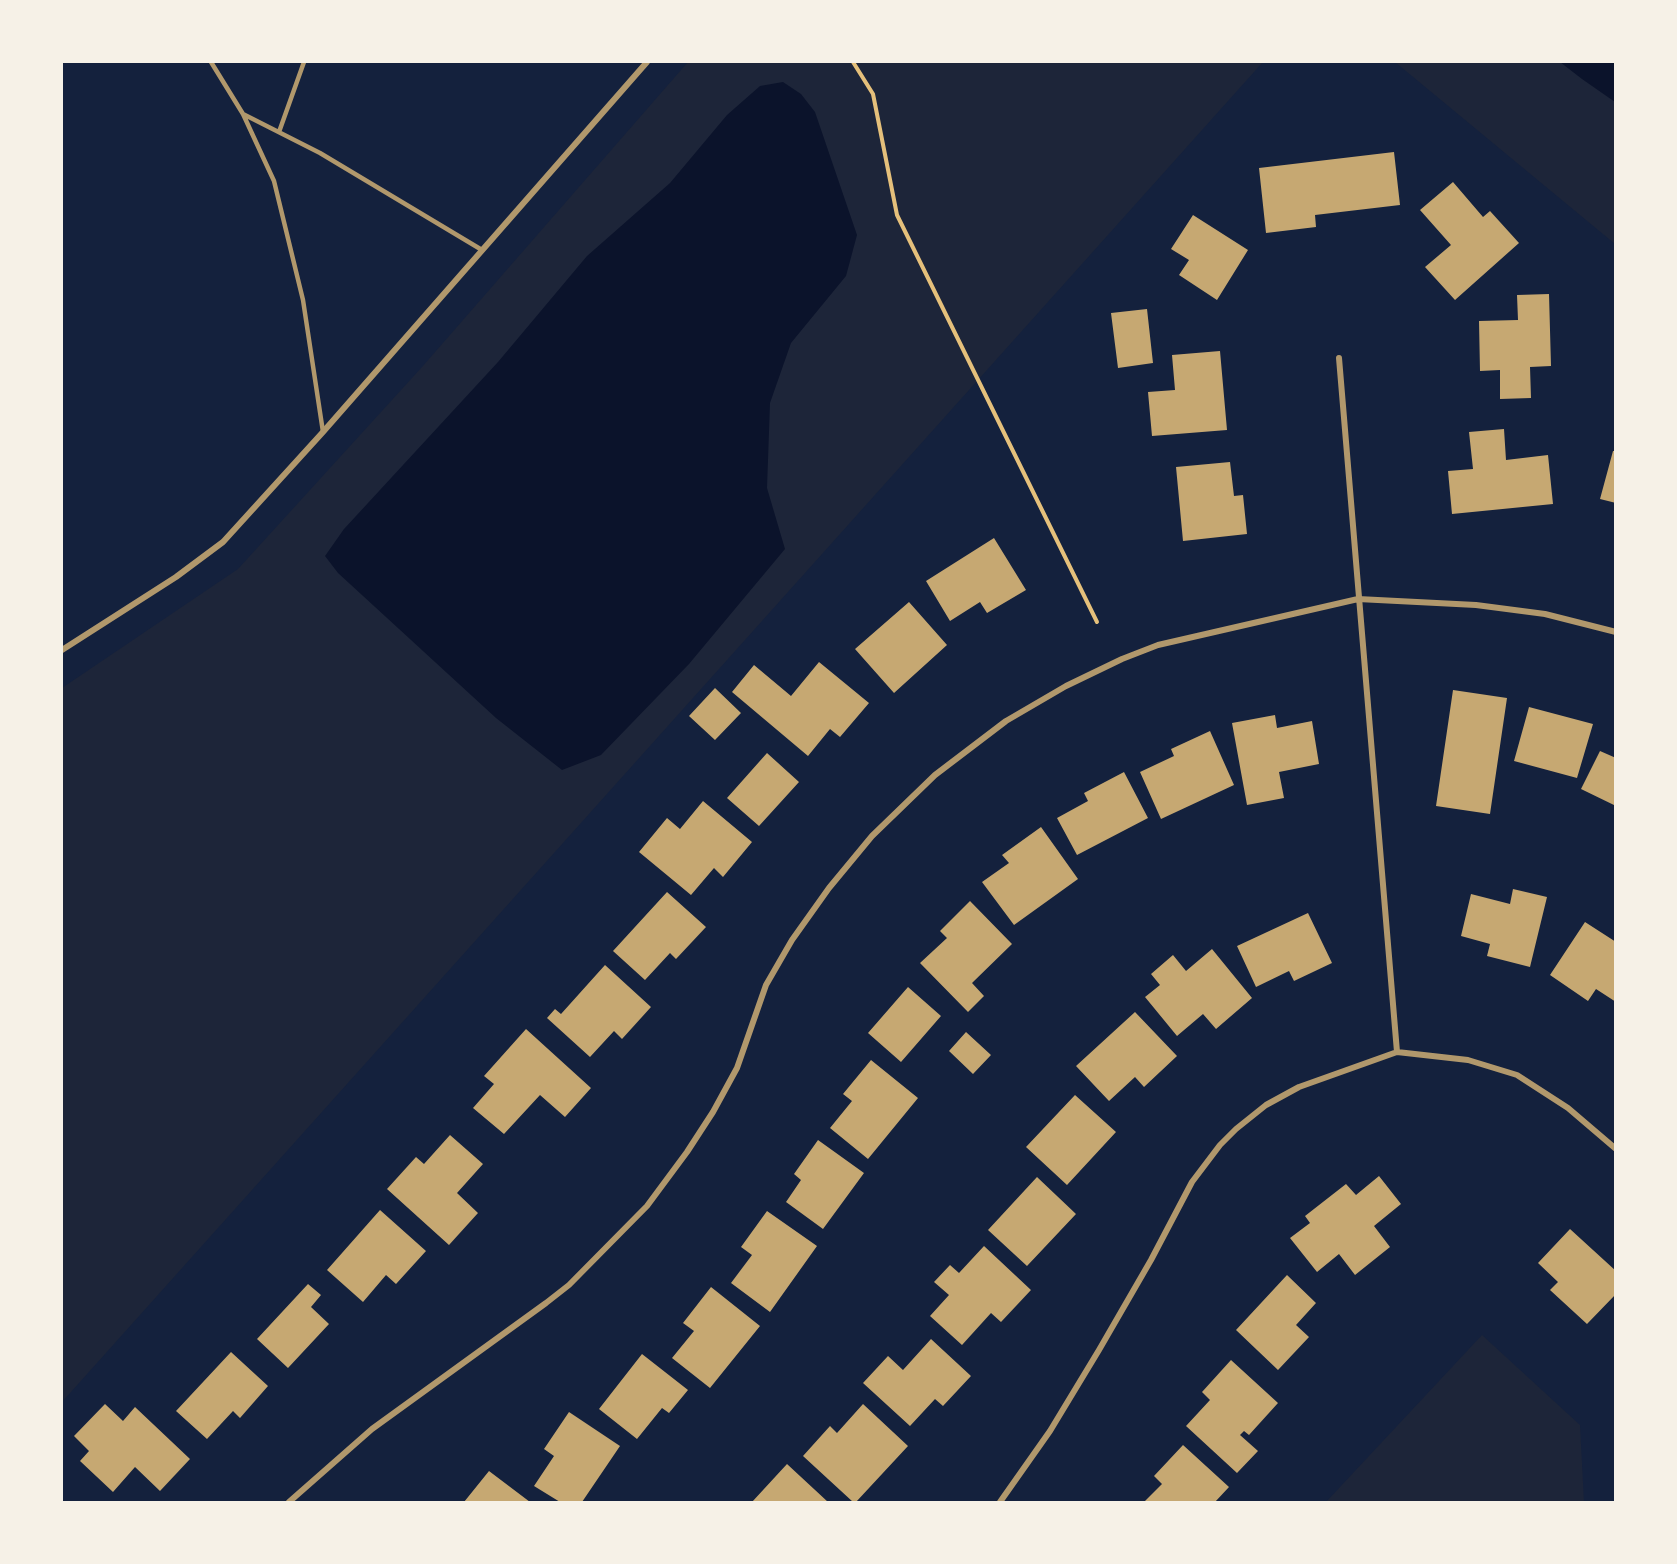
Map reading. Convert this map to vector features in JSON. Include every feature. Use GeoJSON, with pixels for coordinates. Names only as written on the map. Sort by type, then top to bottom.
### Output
{"type":"FeatureCollection","features":[{"type":"Feature","properties":{"kind":"street"},"geometry":{"type":"LineString","coordinates":[[62,650],[176,576],[223,542],[323,432],[647,62]]}},
{"type":"Feature","properties":{"kind":"street"},"geometry":{"type":"LineString","coordinates":[[1339,358],[1397,1052]]}},
{"type":"Feature","properties":{"kind":"street"},"geometry":{"type":"LineString","coordinates":[[289,1503],[372,1429],[569,1285],[647,1206],[687,1152],[732,1077],[766,985],[792,940],[829,888],[872,836],[935,775],[1006,721],[1066,686],[1122,659],[1158,645],[1358,599],[1476,605],[1545,614],[1616,632]]}},
{"type":"Feature","properties":{"kind":"street"},"geometry":{"type":"LineString","coordinates":[[1000,1503],[1069,1401],[1152,1260],[1192,1182],[1220,1145],[1236,1129],[1266,1106],[1299,1087],[1397,1052],[1468,1060],[1517,1075],[1568,1108],[1616,1149]]}},
{"type":"Feature","properties":{"kind":"lane"},"geometry":{"type":"LineString","coordinates":[[211,62],[243,114],[274,181],[303,300],[323,432]]}},
{"type":"Feature","properties":{"kind":"lane"},"geometry":{"type":"LineString","coordinates":[[279,132],[304,62]]}},
{"type":"Feature","properties":{"kind":"lane"},"geometry":{"type":"LineString","coordinates":[[243,114],[320,153],[482,250]]}},
{"type":"Feature","properties":{"kind":"path"},"geometry":{"type":"LineString","coordinates":[[853,62],[873,94],[897,215],[1097,622]]}},
{"type":"Feature","properties":{"kind":"shaded area"},"geometry":{"type":"Polygon","coordinates":[[[688,62],[1263,62],[62,1402],[62,688],[238,569],[422,367],[688,62]]]}},
{"type":"Feature","properties":{"kind":"shaded area"},"geometry":{"type":"Polygon","coordinates":[[[1395,62],[1615,62],[1615,244],[1395,62]]]}},
{"type":"Feature","properties":{"kind":"shaded area"},"geometry":{"type":"Polygon","coordinates":[[[1560,62],[1615,62],[1615,102],[1582,79],[1560,62]]]}},
{"type":"Feature","properties":{"kind":"shaded area"},"geometry":{"type":"Polygon","coordinates":[[[783,82],[801,94],[815,112],[857,235],[846,276],[791,343],[770,403],[767,488],[785,549],[689,664],[601,755],[562,770],[496,718],[338,573],[325,556],[344,529],[498,362],[587,256],[670,183],[727,115],[760,86],[783,82]]]}},
{"type":"Feature","properties":{"kind":"shaded area"},"geometry":{"type":"Polygon","coordinates":[[[1482,1335],[1580,1425],[1584,1502],[1326,1502],[1482,1335]]]}},
{"type":"Feature","properties":{"kind":"building"},"geometry":{"type":"Polygon","coordinates":[[[1394,152],[1400,205],[1315,215],[1316,227],[1266,233],[1259,168],[1394,152]]]}},
{"type":"Feature","properties":{"kind":"building"},"geometry":{"type":"Polygon","coordinates":[[[1453,182],[1483,217],[1490,211],[1519,243],[1455,300],[1425,267],[1451,245],[1420,210],[1453,182]]]}},
{"type":"Feature","properties":{"kind":"building"},"geometry":{"type":"Polygon","coordinates":[[[1193,215],[1248,250],[1217,300],[1179,275],[1189,260],[1171,249],[1193,215]]]}},
{"type":"Feature","properties":{"kind":"building"},"geometry":{"type":"Polygon","coordinates":[[[1549,294],[1551,366],[1530,367],[1531,398],[1500,399],[1500,370],[1480,371],[1479,321],[1518,320],[1517,295],[1549,294]]]}},
{"type":"Feature","properties":{"kind":"building"},"geometry":{"type":"Polygon","coordinates":[[[1147,309],[1153,363],[1118,368],[1111,313],[1147,309]]]}},
{"type":"Feature","properties":{"kind":"building"},"geometry":{"type":"Polygon","coordinates":[[[1220,351],[1227,430],[1152,436],[1148,392],[1175,390],[1172,355],[1220,351]]]}},
{"type":"Feature","properties":{"kind":"building"},"geometry":{"type":"Polygon","coordinates":[[[1504,429],[1506,460],[1548,455],[1553,504],[1452,514],[1448,471],[1473,469],[1469,432],[1504,429]]]}},
{"type":"Feature","properties":{"kind":"building"},"geometry":{"type":"Polygon","coordinates":[[[1613,451],[1616,451],[1616,503],[1600,499],[1613,451]]]}},
{"type":"Feature","properties":{"kind":"building"},"geometry":{"type":"Polygon","coordinates":[[[1230,462],[1234,496],[1243,495],[1247,534],[1183,541],[1176,467],[1230,462]]]}},
{"type":"Feature","properties":{"kind":"building"},"geometry":{"type":"Polygon","coordinates":[[[994,538],[1026,590],[987,613],[980,602],[950,621],[926,581],[994,538]]]}},
{"type":"Feature","properties":{"kind":"building"},"geometry":{"type":"Polygon","coordinates":[[[909,602],[947,645],[894,693],[855,649],[909,602]]]}},
{"type":"Feature","properties":{"kind":"building"},"geometry":{"type":"Polygon","coordinates":[[[819,662],[869,703],[840,737],[830,729],[808,756],[732,692],[754,665],[791,696],[819,662]]]}},
{"type":"Feature","properties":{"kind":"building"},"geometry":{"type":"Polygon","coordinates":[[[715,688],[741,713],[715,740],[689,716],[715,688]]]}},
{"type":"Feature","properties":{"kind":"building"},"geometry":{"type":"Polygon","coordinates":[[[1453,690],[1507,698],[1490,814],[1436,806],[1453,690]]]}},
{"type":"Feature","properties":{"kind":"building"},"geometry":{"type":"Polygon","coordinates":[[[1529,707],[1593,724],[1577,778],[1514,761],[1529,707]]]}},
{"type":"Feature","properties":{"kind":"building"},"geometry":{"type":"Polygon","coordinates":[[[1275,715],[1277,728],[1312,721],[1319,764],[1279,772],[1284,798],[1247,805],[1232,723],[1275,715]]]}},
{"type":"Feature","properties":{"kind":"building"},"geometry":{"type":"Polygon","coordinates":[[[1210,731],[1234,785],[1161,819],[1140,772],[1174,756],[1171,749],[1210,731]]]}},
{"type":"Feature","properties":{"kind":"building"},"geometry":{"type":"Polygon","coordinates":[[[1600,751],[1616,758],[1616,806],[1581,789],[1600,751]]]}},
{"type":"Feature","properties":{"kind":"building"},"geometry":{"type":"Polygon","coordinates":[[[767,753],[799,782],[759,826],[727,798],[767,753]]]}},
{"type":"Feature","properties":{"kind":"building"},"geometry":{"type":"Polygon","coordinates":[[[1124,772],[1148,818],[1077,855],[1057,818],[1088,801],[1084,793],[1124,772]]]}},
{"type":"Feature","properties":{"kind":"building"},"geometry":{"type":"Polygon","coordinates":[[[703,801],[752,842],[723,877],[714,868],[691,895],[639,852],[667,818],[680,829],[703,801]]]}},
{"type":"Feature","properties":{"kind":"building"},"geometry":{"type":"Polygon","coordinates":[[[1041,827],[1078,879],[1014,925],[982,882],[1009,863],[1002,855],[1041,827]]]}},
{"type":"Feature","properties":{"kind":"building"},"geometry":{"type":"Polygon","coordinates":[[[1513,889],[1547,897],[1530,967],[1487,956],[1490,944],[1461,936],[1471,894],[1510,904],[1513,889]]]}},
{"type":"Feature","properties":{"kind":"building"},"geometry":{"type":"Polygon","coordinates":[[[667,892],[706,927],[676,959],[670,953],[645,980],[613,951],[667,892]]]}},
{"type":"Feature","properties":{"kind":"building"},"geometry":{"type":"Polygon","coordinates":[[[970,901],[1012,944],[972,983],[984,996],[968,1012],[920,963],[947,938],[940,931],[970,901]]]}},
{"type":"Feature","properties":{"kind":"building"},"geometry":{"type":"Polygon","coordinates":[[[1308,913],[1332,963],[1294,981],[1289,971],[1256,987],[1237,946],[1308,913]]]}},
{"type":"Feature","properties":{"kind":"building"},"geometry":{"type":"Polygon","coordinates":[[[1585,922],[1616,942],[1616,1002],[1596,989],[1588,1001],[1550,975],[1585,922]]]}},
{"type":"Feature","properties":{"kind":"building"},"geometry":{"type":"Polygon","coordinates":[[[1212,949],[1252,998],[1216,1029],[1203,1014],[1177,1036],[1145,997],[1160,985],[1151,974],[1173,955],[1186,971],[1212,949]]]}},
{"type":"Feature","properties":{"kind":"building"},"geometry":{"type":"Polygon","coordinates":[[[605,965],[651,1007],[622,1039],[614,1031],[590,1057],[547,1018],[555,1009],[561,1014],[605,965]]]}},
{"type":"Feature","properties":{"kind":"building"},"geometry":{"type":"Polygon","coordinates":[[[908,987],[941,1016],[901,1062],[868,1033],[908,987]]]}},
{"type":"Feature","properties":{"kind":"building"},"geometry":{"type":"Polygon","coordinates":[[[1135,1012],[1177,1056],[1144,1087],[1135,1077],[1109,1101],[1076,1066],[1135,1012]]]}},
{"type":"Feature","properties":{"kind":"building"},"geometry":{"type":"Polygon","coordinates":[[[526,1029],[591,1088],[565,1117],[540,1095],[504,1134],[473,1108],[494,1084],[484,1076],[526,1029]]]}},
{"type":"Feature","properties":{"kind":"building"},"geometry":{"type":"Polygon","coordinates":[[[966,1032],[991,1055],[973,1074],[949,1051],[966,1032]]]}},
{"type":"Feature","properties":{"kind":"building"},"geometry":{"type":"Polygon","coordinates":[[[871,1060],[918,1098],[868,1159],[830,1128],[852,1101],[843,1094],[871,1060]]]}},
{"type":"Feature","properties":{"kind":"building"},"geometry":{"type":"Polygon","coordinates":[[[1075,1095],[1116,1132],[1067,1185],[1026,1147],[1075,1095]]]}},
{"type":"Feature","properties":{"kind":"building"},"geometry":{"type":"Polygon","coordinates":[[[450,1135],[483,1164],[457,1193],[478,1213],[449,1245],[387,1189],[416,1157],[424,1164],[450,1135]]]}},
{"type":"Feature","properties":{"kind":"building"},"geometry":{"type":"Polygon","coordinates":[[[818,1140],[864,1173],[823,1229],[786,1202],[801,1180],[794,1174],[818,1140]]]}},
{"type":"Feature","properties":{"kind":"building"},"geometry":{"type":"Polygon","coordinates":[[[1379,1176],[1401,1204],[1374,1226],[1390,1247],[1355,1275],[1339,1254],[1317,1272],[1290,1238],[1310,1223],[1305,1216],[1346,1184],[1356,1195],[1379,1176]]]}},
{"type":"Feature","properties":{"kind":"building"},"geometry":{"type":"Polygon","coordinates":[[[1037,1177],[1076,1214],[1027,1266],[988,1230],[1037,1177]]]}},
{"type":"Feature","properties":{"kind":"building"},"geometry":{"type":"Polygon","coordinates":[[[380,1210],[426,1251],[396,1284],[386,1275],[363,1302],[327,1270],[380,1210]]]}},
{"type":"Feature","properties":{"kind":"building"},"geometry":{"type":"Polygon","coordinates":[[[767,1211],[817,1246],[770,1312],[731,1283],[752,1255],[741,1247],[767,1211]]]}},
{"type":"Feature","properties":{"kind":"building"},"geometry":{"type":"Polygon","coordinates":[[[1570,1229],[1616,1271],[1616,1294],[1587,1324],[1550,1290],[1558,1282],[1538,1263],[1570,1229]]]}},
{"type":"Feature","properties":{"kind":"building"},"geometry":{"type":"Polygon","coordinates":[[[984,1246],[1031,1290],[1001,1322],[991,1313],[962,1345],[930,1316],[949,1295],[934,1282],[950,1265],[959,1273],[984,1246]]]}},
{"type":"Feature","properties":{"kind":"building"},"geometry":{"type":"Polygon","coordinates":[[[1287,1275],[1316,1303],[1296,1325],[1309,1337],[1278,1370],[1236,1330],[1287,1275]]]}},
{"type":"Feature","properties":{"kind":"building"},"geometry":{"type":"Polygon","coordinates":[[[308,1284],[321,1295],[311,1307],[329,1324],[288,1368],[257,1339],[308,1284]]]}},
{"type":"Feature","properties":{"kind":"building"},"geometry":{"type":"Polygon","coordinates":[[[711,1287],[760,1326],[710,1388],[672,1358],[694,1331],[683,1323],[711,1287]]]}},
{"type":"Feature","properties":{"kind":"building"},"geometry":{"type":"Polygon","coordinates":[[[931,1339],[971,1376],[943,1406],[935,1399],[910,1426],[863,1383],[888,1356],[903,1370],[931,1339]]]}},
{"type":"Feature","properties":{"kind":"building"},"geometry":{"type":"Polygon","coordinates":[[[231,1352],[268,1386],[240,1418],[233,1411],[207,1439],[176,1411],[231,1352]]]}},
{"type":"Feature","properties":{"kind":"building"},"geometry":{"type":"Polygon","coordinates":[[[642,1354],[688,1390],[669,1413],[662,1408],[637,1439],[599,1409],[642,1354]]]}},
{"type":"Feature","properties":{"kind":"building"},"geometry":{"type":"Polygon","coordinates":[[[1231,1360],[1278,1403],[1249,1435],[1244,1431],[1240,1435],[1258,1451],[1237,1473],[1186,1426],[1210,1400],[1202,1392],[1231,1360]]]}},
{"type":"Feature","properties":{"kind":"building"},"geometry":{"type":"Polygon","coordinates":[[[105,1404],[123,1421],[135,1407],[190,1459],[160,1491],[135,1467],[113,1492],[80,1461],[89,1451],[74,1436],[105,1404]]]}},
{"type":"Feature","properties":{"kind":"building"},"geometry":{"type":"Polygon","coordinates":[[[863,1404],[908,1446],[856,1502],[853,1502],[803,1456],[830,1426],[837,1433],[863,1404]]]}},
{"type":"Feature","properties":{"kind":"building"},"geometry":{"type":"Polygon","coordinates":[[[569,1412],[620,1446],[582,1502],[560,1502],[534,1486],[554,1456],[544,1449],[569,1412]]]}},
{"type":"Feature","properties":{"kind":"building"},"geometry":{"type":"Polygon","coordinates":[[[1183,1445],[1229,1487],[1215,1502],[1144,1502],[1162,1484],[1154,1476],[1183,1445]]]}},
{"type":"Feature","properties":{"kind":"building"},"geometry":{"type":"Polygon","coordinates":[[[787,1464],[828,1502],[752,1502],[787,1464]]]}},
{"type":"Feature","properties":{"kind":"building"},"geometry":{"type":"Polygon","coordinates":[[[489,1471],[530,1502],[464,1502],[489,1471]]]}}]}
